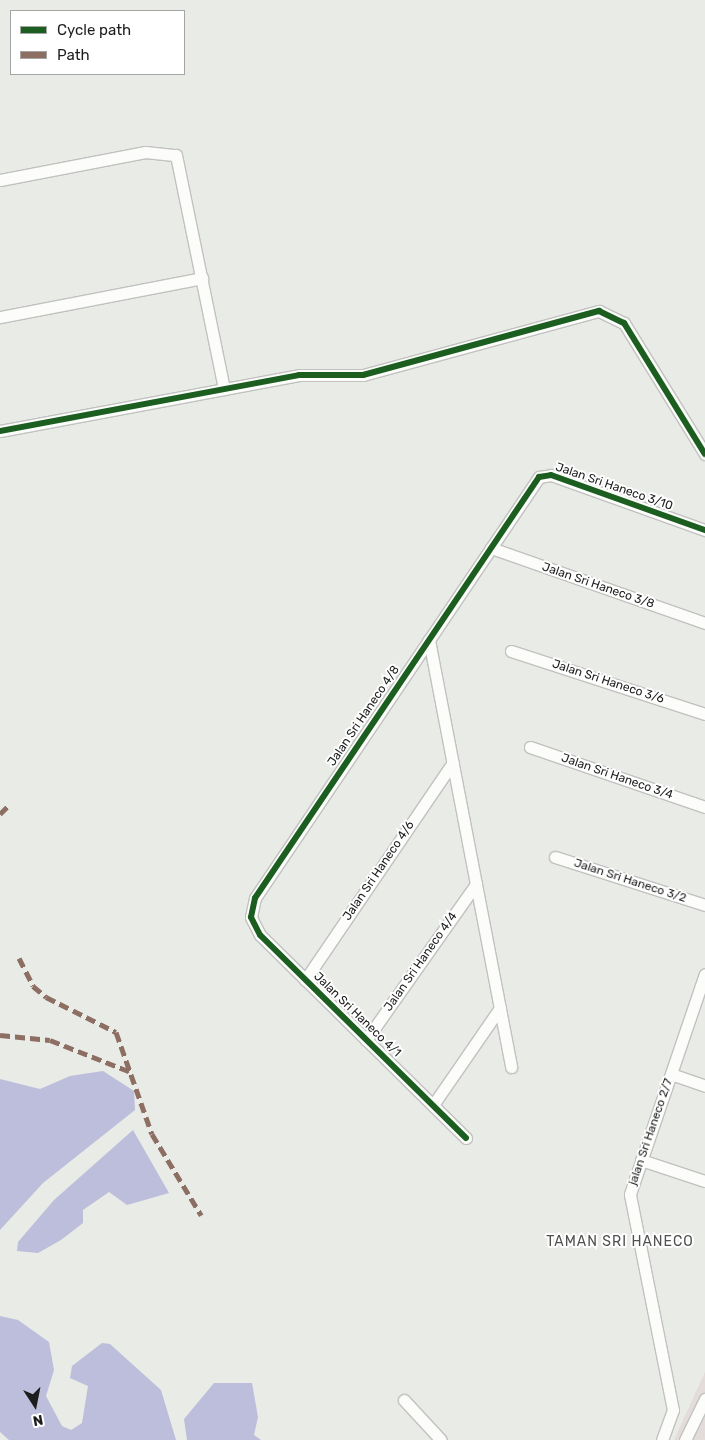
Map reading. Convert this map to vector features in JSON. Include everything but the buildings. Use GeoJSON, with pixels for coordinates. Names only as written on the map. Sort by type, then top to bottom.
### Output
{"type":"FeatureCollection","features":[{"type":"Feature","properties":{"kind":"street"},"geometry":{"type":"LineString","coordinates":[[0,180],[145,152],[176,155],[224,389]]}},
{"type":"Feature","properties":{"kind":"street"},"geometry":{"type":"LineString","coordinates":[[0,316],[202,278]]}},
{"type":"Feature","properties":{"kind":"street"},"geometry":{"type":"LineString","coordinates":[[0,431],[321,372],[363,375],[599,311],[624,323],[705,454]]}},
{"type":"Feature","properties":{"kind":"street","name":"Jalan Sri Haneco 3/10"},"geometry":{"type":"LineString","coordinates":[[491,548],[539,477],[551,475],[705,530]]}},
{"type":"Feature","properties":{"kind":"street","name":"Jalan Sri Haneco 3/8"},"geometry":{"type":"LineString","coordinates":[[491,548],[705,623]]}},
{"type":"Feature","properties":{"kind":"street","name":"Jalan Sri Haneco 4/8"},"geometry":{"type":"LineString","coordinates":[[254,898],[491,548]]}},
{"type":"Feature","properties":{"kind":"street"},"geometry":{"type":"LineString","coordinates":[[429,640],[511,1067]]}},
{"type":"Feature","properties":{"kind":"street","name":"Jalan Sri Haneco 3/6"},"geometry":{"type":"LineString","coordinates":[[511,650],[705,714]]}},
{"type":"Feature","properties":{"kind":"street","name":"Jalan Sri Haneco 3/4"},"geometry":{"type":"LineString","coordinates":[[530,747],[705,807]]}},
{"type":"Feature","properties":{"kind":"street","name":"Jalan Sri Haneco 4/6"},"geometry":{"type":"LineString","coordinates":[[305,980],[453,762]]}},
{"type":"Feature","properties":{"kind":"street","name":"Jalan Sri Haneco 3/2"},"geometry":{"type":"LineString","coordinates":[[555,858],[705,905]]}},
{"type":"Feature","properties":{"kind":"street","name":"Jalan Sri Haneco 4/4"},"geometry":{"type":"LineString","coordinates":[[366,1040],[476,884]]}},
{"type":"Feature","properties":{"kind":"street","name":"Jalan Sri Haneco 4/1"},"geometry":{"type":"LineString","coordinates":[[254,898],[251,917],[260,935],[466,1138]]}},
{"type":"Feature","properties":{"kind":"street","name":"jalan Sri Haneco 2/7"},"geometry":{"type":"LineString","coordinates":[[662,1440],[673,1410],[630,1194],[671,1074],[701,996],[705,974]]}},
{"type":"Feature","properties":{"kind":"street"},"geometry":{"type":"LineString","coordinates":[[433,1105],[500,1008]]}},
{"type":"Feature","properties":{"kind":"street"},"geometry":{"type":"LineString","coordinates":[[671,1074],[705,1086]]}},
{"type":"Feature","properties":{"kind":"street"},"geometry":{"type":"LineString","coordinates":[[641,1160],[705,1181]]}},
{"type":"Feature","properties":{"kind":"street"},"geometry":{"type":"LineString","coordinates":[[685,1440],[705,1398]]}},
{"type":"Feature","properties":{"kind":"street"},"geometry":{"type":"LineString","coordinates":[[404,1400],[441,1440]]}},
{"type":"Feature","properties":{"kind":"shaded area"},"geometry":{"type":"Polygon","coordinates":[[[705,1372],[705,1440],[674,1440],[705,1372]]]}},
{"type":"Feature","properties":{"kind":"water"},"geometry":{"type":"Polygon","coordinates":[[[103,1071],[134,1091],[135,1110],[43,1183],[0,1230],[0,1079],[40,1089],[70,1076],[103,1071]]]}},
{"type":"Feature","properties":{"kind":"water"},"geometry":{"type":"Polygon","coordinates":[[[133,1130],[169,1193],[127,1205],[109,1192],[83,1210],[83,1223],[61,1240],[38,1253],[17,1251],[18,1242],[54,1200],[133,1130]]]}},
{"type":"Feature","properties":{"kind":"water"},"geometry":{"type":"Polygon","coordinates":[[[0,1316],[18,1320],[49,1342],[54,1370],[46,1396],[62,1426],[71,1430],[82,1423],[88,1386],[70,1378],[72,1366],[102,1343],[110,1344],[161,1390],[176,1440],[9,1440],[0,1432],[0,1316]]]}},
{"type":"Feature","properties":{"kind":"water"},"geometry":{"type":"Polygon","coordinates":[[[214,1383],[252,1383],[258,1417],[254,1435],[261,1440],[187,1440],[184,1419],[214,1383]]]}},
{"type":"Feature","properties":{"kind":"marked path"},"geometry":{"type":"LineString","coordinates":[[0,814],[9,805]]}},
{"type":"Feature","properties":{"kind":"marked path"},"geometry":{"type":"LineString","coordinates":[[19,958],[33,986],[46,997],[116,1032],[152,1134],[201,1215]]}},
{"type":"Feature","properties":{"kind":"marked path"},"geometry":{"type":"LineString","coordinates":[[0,1035],[50,1040],[131,1072]]}},
{"type":"Feature","properties":{"kind":"cycle path"},"geometry":{"type":"LineString","coordinates":[[0,431],[299,375],[363,375],[599,311],[624,323],[705,454]]}},
{"type":"Feature","properties":{"kind":"cycle path"},"geometry":{"type":"LineString","coordinates":[[466,1138],[260,935],[251,917],[255,898],[539,477],[551,475],[705,530]]}},
{"type":"Feature","properties":{"kind":"district","name":"TAMAN SRI HANECO"},"geometry":{"type":"Point","coordinates":[620,1242]}}]}
